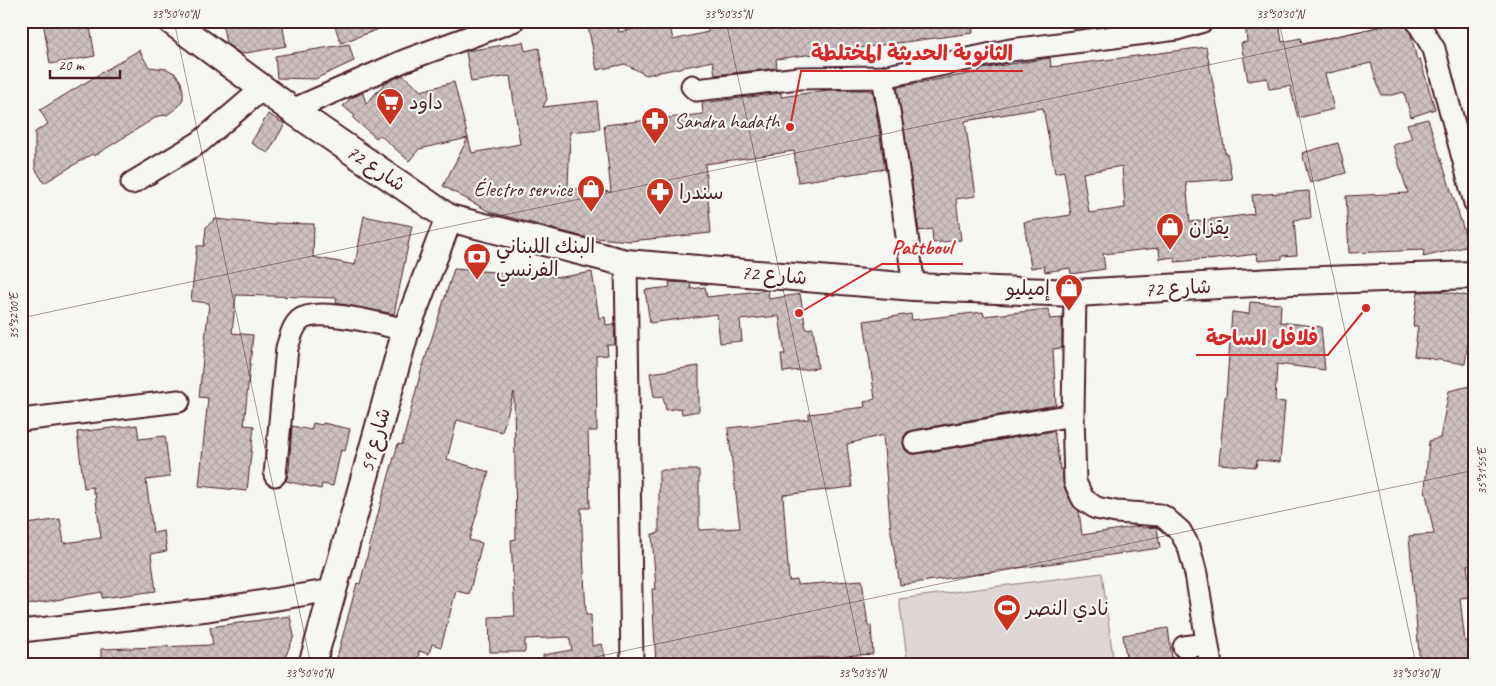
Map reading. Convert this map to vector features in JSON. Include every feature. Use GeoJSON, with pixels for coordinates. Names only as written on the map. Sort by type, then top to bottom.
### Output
{"type":"FeatureCollection","features":[{"type":"Feature","properties":{"kind":"street","name":"شارع 72"},"geometry":{"type":"LineString","coordinates":[[171,21],[262,89],[450,218],[626,263],[914,287],[1075,293],[1475,275]]}},
{"type":"Feature","properties":{"kind":"street"},"geometry":{"type":"LineString","coordinates":[[292,110],[406,60],[513,21]]}},
{"type":"Feature","properties":{"kind":"street"},"geometry":{"type":"LineString","coordinates":[[692,86],[696,90],[799,78],[883,77],[1011,50],[1177,28],[1202,21]]}},
{"type":"Feature","properties":{"kind":"street"},"geometry":{"type":"LineString","coordinates":[[1417,21],[1434,49],[1475,203]]}},
{"type":"Feature","properties":{"kind":"street"},"geometry":{"type":"LineString","coordinates":[[883,77],[893,134],[914,287]]}},
{"type":"Feature","properties":{"kind":"street"},"geometry":{"type":"LineString","coordinates":[[132,183],[200,142],[262,89]]}},
{"type":"Feature","properties":{"kind":"street","name":"شارع 59"},"geometry":{"type":"LineString","coordinates":[[312,665],[406,330],[450,218]]}},
{"type":"Feature","properties":{"kind":"street"},"geometry":{"type":"LineString","coordinates":[[626,263],[632,665]]}},
{"type":"Feature","properties":{"kind":"street"},"geometry":{"type":"LineString","coordinates":[[1075,293],[1073,415],[1075,482],[1083,499],[1096,508],[1116,512],[1160,515],[1180,531],[1189,547],[1196,574],[1211,665]]}},
{"type":"Feature","properties":{"kind":"street"},"geometry":{"type":"LineString","coordinates":[[275,475],[287,348],[293,330],[300,320],[312,315],[336,315],[406,330]]}},
{"type":"Feature","properties":{"kind":"street"},"geometry":{"type":"LineString","coordinates":[[21,420],[179,401]]}},
{"type":"Feature","properties":{"kind":"street"},"geometry":{"type":"LineString","coordinates":[[915,442],[1073,415]]}},
{"type":"Feature","properties":{"kind":"street"},"geometry":{"type":"LineString","coordinates":[[21,631],[208,610],[333,590]]}},
{"type":"Feature","properties":{"kind":"street"},"geometry":{"type":"LineString","coordinates":[[1184,647],[1207,644]]}},
{"type":"Feature","properties":{"kind":"shaded area","name":"نادي النصر"},"geometry":{"type":"Polygon","coordinates":[[[1102,573],[1114,665],[908,665],[899,599],[1102,573]]]}},
{"type":"Feature","properties":{"kind":"building"},"geometry":{"type":"Polygon","coordinates":[[[43,21],[89,21],[95,56],[50,64],[43,21]]]}},
{"type":"Feature","properties":{"kind":"building"},"geometry":{"type":"Polygon","coordinates":[[[222,21],[282,21],[286,46],[241,54],[226,43],[222,21]]]}},
{"type":"Feature","properties":{"kind":"building"},"geometry":{"type":"Polygon","coordinates":[[[333,21],[395,21],[395,23],[341,43],[333,21]]]}},
{"type":"Feature","properties":{"kind":"building"},"geometry":{"type":"Polygon","coordinates":[[[587,21],[617,21],[619,32],[669,22],[673,40],[708,32],[707,21],[972,21],[973,33],[776,59],[777,68],[715,75],[713,61],[646,75],[625,64],[597,70],[587,21]]]}},
{"type":"Feature","properties":{"kind":"building"},"geometry":{"type":"Polygon","coordinates":[[[1245,21],[1279,21],[1282,42],[1301,38],[1302,44],[1405,21],[1411,35],[1417,60],[1420,59],[1435,109],[1411,117],[1404,92],[1381,95],[1371,63],[1325,74],[1334,109],[1298,118],[1290,86],[1269,89],[1267,78],[1248,81],[1241,43],[1247,42],[1245,21]]]}},
{"type":"Feature","properties":{"kind":"building"},"geometry":{"type":"Polygon","coordinates":[[[523,42],[525,51],[539,48],[547,99],[543,107],[597,101],[600,129],[570,132],[568,188],[611,192],[604,125],[703,114],[702,103],[781,93],[781,97],[828,90],[873,91],[885,169],[798,182],[794,151],[705,164],[711,233],[630,241],[584,237],[490,212],[443,186],[468,138],[472,153],[520,144],[510,76],[471,82],[466,51],[523,42]]]}},
{"type":"Feature","properties":{"kind":"building"},"geometry":{"type":"Polygon","coordinates":[[[349,44],[354,61],[315,79],[277,78],[275,56],[349,44]]]}},
{"type":"Feature","properties":{"kind":"building"},"geometry":{"type":"Polygon","coordinates":[[[1206,47],[1225,153],[1227,153],[1232,179],[1186,182],[1190,222],[1254,214],[1252,195],[1309,191],[1311,218],[1294,220],[1297,255],[1282,256],[1282,259],[1258,261],[1257,254],[1175,262],[1174,257],[1160,259],[1159,248],[1103,254],[1105,269],[1071,274],[1070,268],[1045,272],[1044,266],[1031,268],[1024,222],[1071,215],[1064,171],[1055,173],[1043,108],[965,121],[976,196],[956,199],[961,240],[933,243],[932,229],[919,231],[897,87],[979,72],[979,70],[998,66],[1050,58],[1051,67],[1206,47]],[[1122,166],[1083,173],[1089,213],[1125,208],[1122,166]]]}},
{"type":"Feature","properties":{"kind":"building"},"geometry":{"type":"Polygon","coordinates":[[[139,50],[149,67],[167,69],[176,74],[181,82],[183,91],[183,99],[179,106],[167,115],[158,116],[94,156],[92,154],[44,183],[35,168],[35,132],[48,124],[40,110],[139,50]]]}},
{"type":"Feature","properties":{"kind":"building"},"geometry":{"type":"Polygon","coordinates":[[[403,75],[421,91],[454,82],[468,138],[419,149],[409,161],[380,135],[376,138],[353,118],[355,116],[343,106],[351,98],[363,93],[366,104],[385,83],[403,75]]]}},
{"type":"Feature","properties":{"kind":"building"},"geometry":{"type":"Polygon","coordinates":[[[268,114],[285,124],[268,153],[251,143],[268,114]]]}},
{"type":"Feature","properties":{"kind":"building"},"geometry":{"type":"Polygon","coordinates":[[[1428,119],[1469,246],[1423,257],[1424,250],[1349,253],[1346,196],[1408,193],[1393,145],[1412,139],[1407,124],[1428,119]]]}},
{"type":"Feature","properties":{"kind":"building"},"geometry":{"type":"Polygon","coordinates":[[[1338,143],[1346,173],[1310,183],[1302,153],[1338,143]]]}},
{"type":"Feature","properties":{"kind":"building"},"geometry":{"type":"Polygon","coordinates":[[[364,216],[412,226],[394,314],[336,303],[337,298],[236,295],[232,333],[253,335],[244,425],[254,426],[247,491],[199,486],[208,398],[199,397],[209,303],[191,301],[197,246],[204,246],[206,227],[215,219],[274,225],[274,223],[314,224],[313,257],[355,265],[364,216]]]}},
{"type":"Feature","properties":{"kind":"building"},"geometry":{"type":"Polygon","coordinates":[[[454,269],[562,277],[592,272],[599,318],[605,317],[606,325],[614,324],[615,345],[607,345],[608,355],[596,356],[597,431],[588,431],[590,508],[581,508],[586,615],[591,615],[592,646],[602,644],[607,665],[544,665],[543,655],[572,650],[569,637],[525,639],[525,652],[490,652],[489,617],[515,616],[511,540],[516,539],[514,392],[502,432],[457,420],[447,459],[489,472],[469,540],[482,543],[469,594],[456,591],[441,647],[432,644],[429,654],[419,651],[418,665],[335,665],[357,583],[360,584],[398,444],[402,445],[420,375],[454,269]]]}},
{"type":"Feature","properties":{"kind":"building"},"geometry":{"type":"Polygon","coordinates":[[[669,282],[690,283],[691,289],[705,287],[707,297],[768,290],[769,299],[800,294],[806,329],[813,328],[818,368],[783,372],[781,354],[785,354],[779,316],[740,320],[742,341],[720,343],[717,314],[650,323],[645,290],[670,287],[669,282]]]}},
{"type":"Feature","properties":{"kind":"building"},"geometry":{"type":"Polygon","coordinates":[[[1439,291],[1475,297],[1465,364],[1414,356],[1418,326],[1413,326],[1418,292],[1439,291]]]}},
{"type":"Feature","properties":{"kind":"building"},"geometry":{"type":"Polygon","coordinates":[[[1250,302],[1281,304],[1280,322],[1321,327],[1325,370],[1277,364],[1275,401],[1285,402],[1280,462],[1257,460],[1256,467],[1219,464],[1232,312],[1249,314],[1250,302]]]}},
{"type":"Feature","properties":{"kind":"building"},"geometry":{"type":"Polygon","coordinates":[[[1048,309],[1050,319],[1062,318],[1062,348],[1053,349],[1056,405],[913,430],[907,432],[904,437],[903,444],[905,450],[910,454],[917,454],[1054,431],[1064,487],[1072,504],[1079,511],[1082,535],[1140,526],[1143,528],[1157,527],[1160,548],[900,585],[891,532],[883,435],[847,444],[852,487],[783,495],[789,581],[797,580],[797,585],[862,580],[868,626],[871,626],[873,654],[709,665],[656,665],[652,589],[656,589],[652,534],[659,533],[659,470],[699,470],[699,530],[740,528],[728,428],[809,419],[809,414],[865,407],[864,402],[875,399],[864,321],[911,314],[912,320],[983,312],[984,316],[1048,309]]]}},
{"type":"Feature","properties":{"kind":"building"},"geometry":{"type":"Polygon","coordinates":[[[699,366],[699,411],[682,414],[681,408],[666,410],[663,396],[654,397],[650,373],[699,366]]]}},
{"type":"Feature","properties":{"kind":"building"},"geometry":{"type":"Polygon","coordinates":[[[1470,386],[1475,441],[1475,564],[1467,565],[1471,597],[1460,598],[1465,642],[1475,640],[1475,665],[1420,665],[1409,536],[1434,534],[1425,489],[1429,441],[1440,438],[1449,391],[1470,386]]]}},
{"type":"Feature","properties":{"kind":"building"},"geometry":{"type":"Polygon","coordinates":[[[313,423],[322,425],[323,423],[350,429],[345,451],[341,450],[333,486],[322,484],[321,489],[286,481],[289,470],[292,426],[311,430],[313,423]]]}},
{"type":"Feature","properties":{"kind":"building"},"geometry":{"type":"Polygon","coordinates":[[[137,425],[139,439],[165,436],[170,477],[146,480],[153,533],[164,531],[167,551],[151,554],[156,591],[102,598],[102,592],[21,606],[21,525],[60,519],[64,543],[101,538],[93,487],[84,488],[77,432],[137,425]]]}},
{"type":"Feature","properties":{"kind":"building"},"geometry":{"type":"Polygon","coordinates":[[[290,616],[294,636],[282,665],[101,665],[101,649],[213,645],[210,627],[290,616]]]}},
{"type":"Feature","properties":{"kind":"building"},"geometry":{"type":"Polygon","coordinates":[[[1168,628],[1173,665],[1127,665],[1123,635],[1168,628]]]}},
{"type":"Feature","properties":{"kind":"place","name":"داود"},"geometry":{"type":"Point","coordinates":[390,126]}},
{"type":"Feature","properties":{"kind":"place","name":"الثانوية الحديثة المختلطة"},"geometry":{"type":"Point","coordinates":[790,127]}},
{"type":"Feature","properties":{"kind":"place","name":"Sandra hadath"},"geometry":{"type":"Point","coordinates":[655,145]}},
{"type":"Feature","properties":{"kind":"place","name":"Électro service"},"geometry":{"type":"Point","coordinates":[591,213]}},
{"type":"Feature","properties":{"kind":"place","name":"سندرا"},"geometry":{"type":"Point","coordinates":[660,216]}},
{"type":"Feature","properties":{"kind":"place","name":"يقزان"},"geometry":{"type":"Point","coordinates":[1170,251]}},
{"type":"Feature","properties":{"kind":"place","name":"البنك اللبناني الفرنسي"},"geometry":{"type":"Point","coordinates":[477,281]}},
{"type":"Feature","properties":{"kind":"place","name":"فلافل الساحة"},"geometry":{"type":"Point","coordinates":[1366,308]}},
{"type":"Feature","properties":{"kind":"place","name":"إميليو"},"geometry":{"type":"Point","coordinates":[1069,312]}},
{"type":"Feature","properties":{"kind":"place","name":"Pattboul"},"geometry":{"type":"Point","coordinates":[799,313]}},
{"type":"Feature","properties":{"kind":"place","name":"نادي النصر"},"geometry":{"type":"Point","coordinates":[1007,632]}}]}
